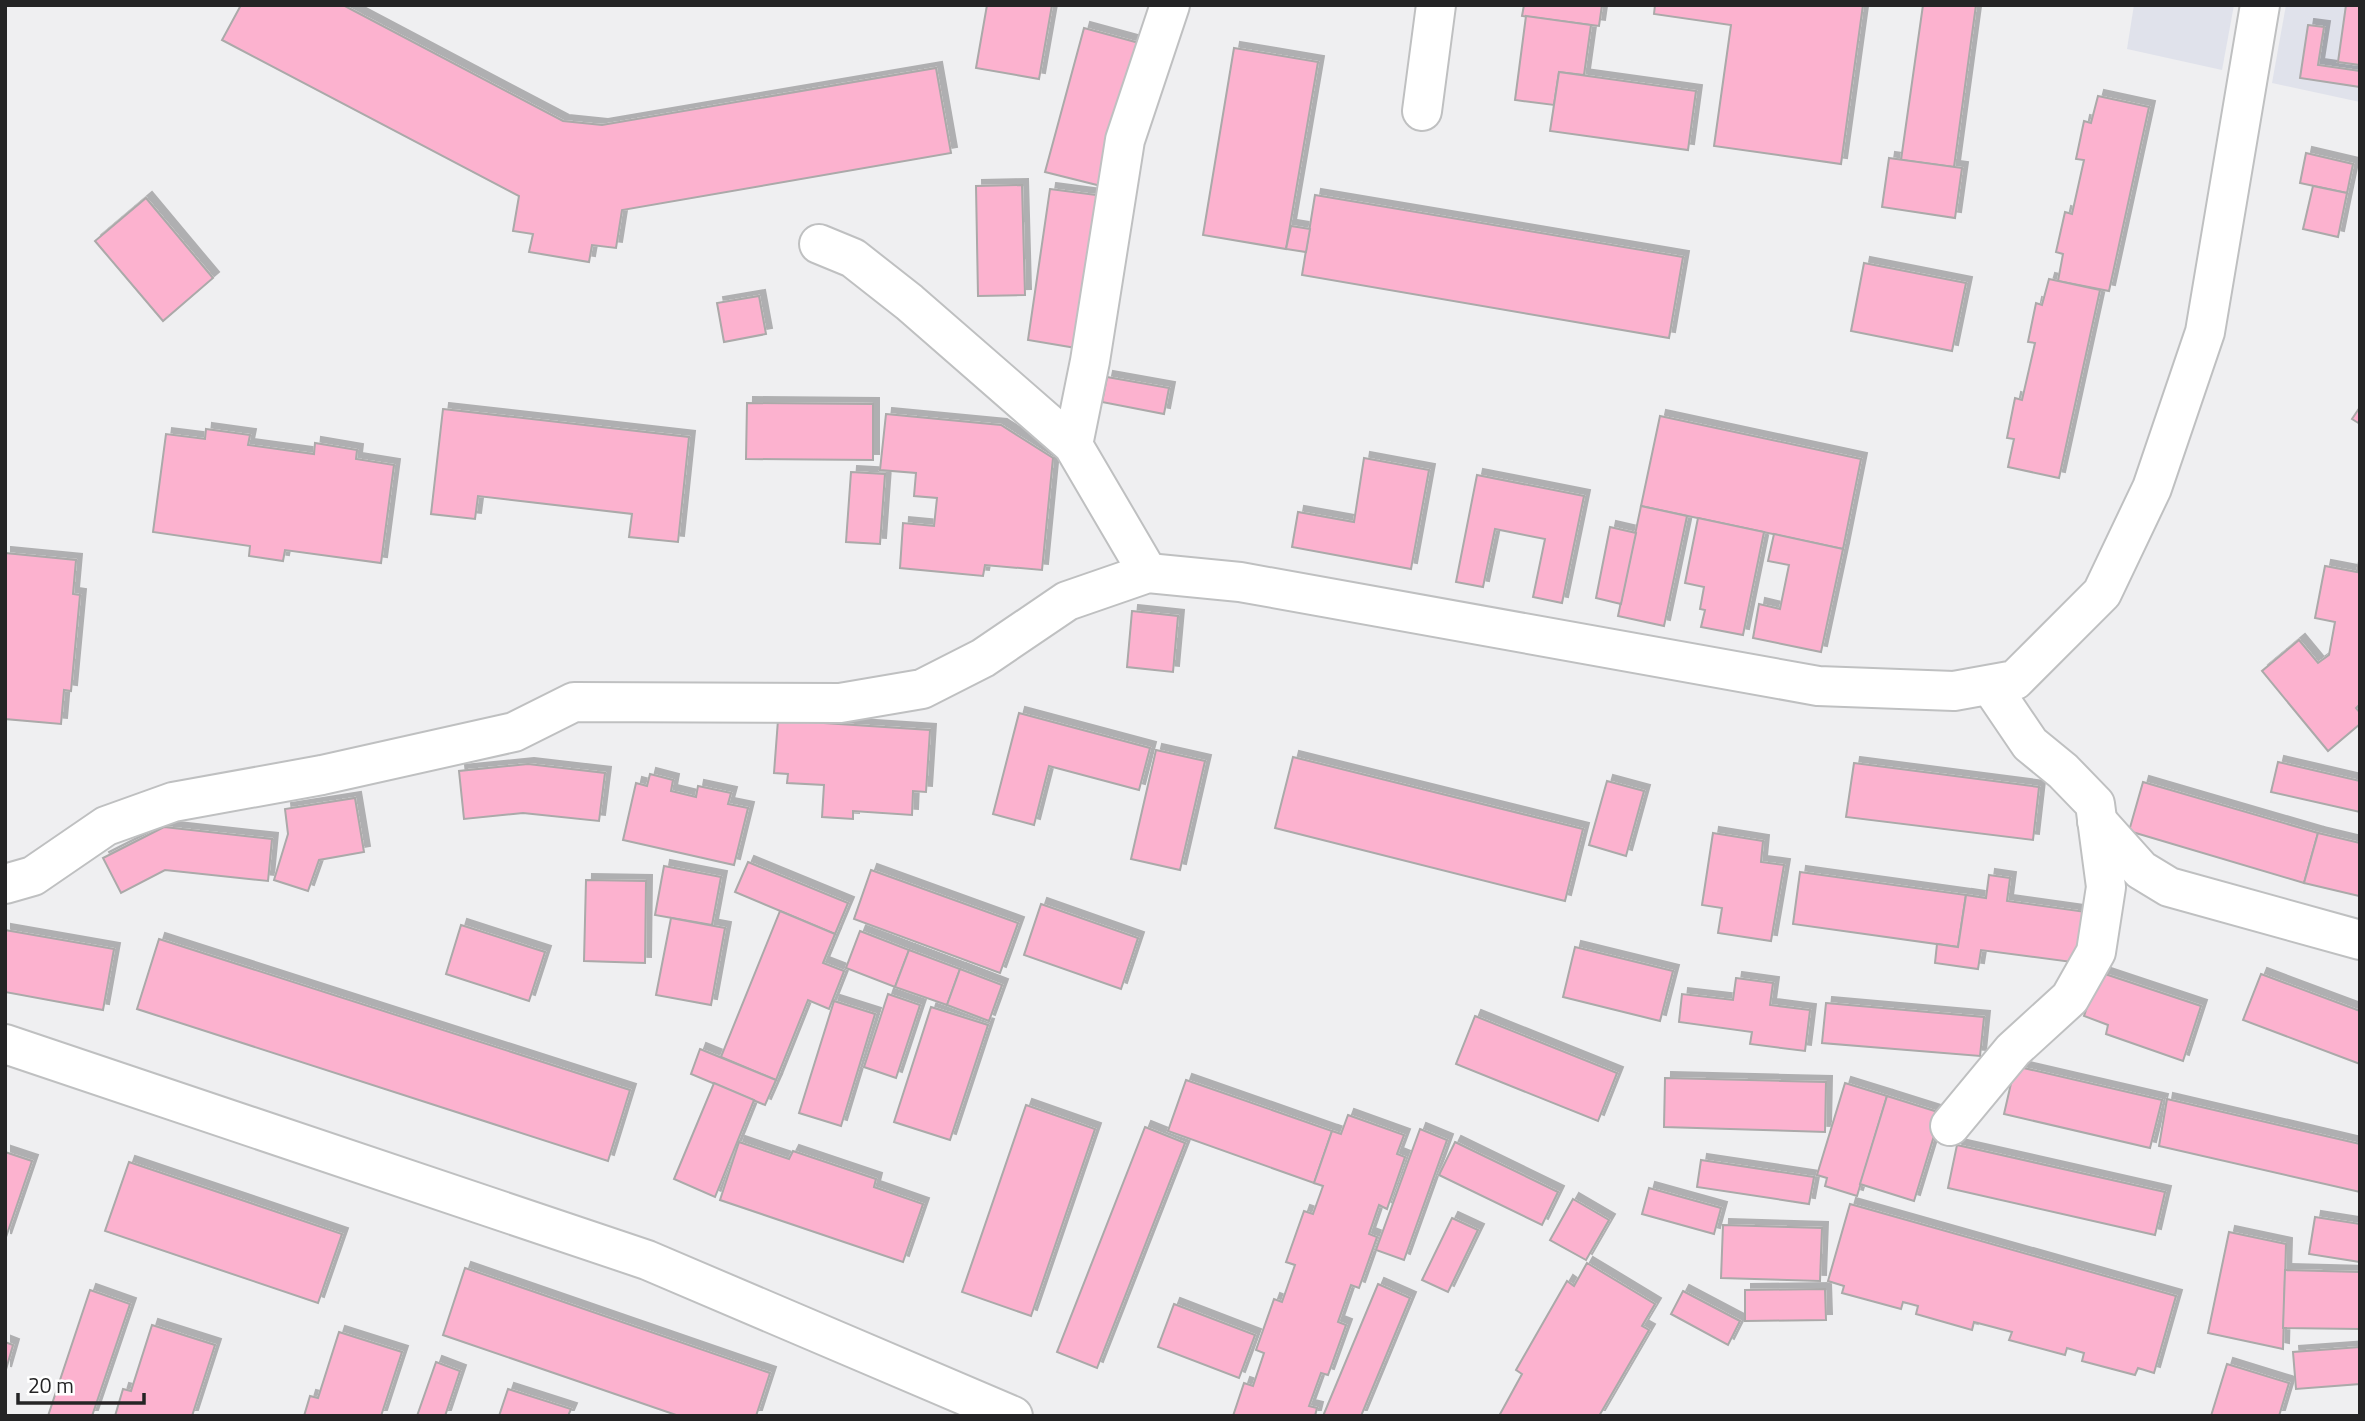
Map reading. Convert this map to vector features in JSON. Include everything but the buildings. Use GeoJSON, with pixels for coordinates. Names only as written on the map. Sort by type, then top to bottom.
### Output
{"type":"FeatureCollection","features":[{"type":"Feature","properties":{"kind":"street"},"geometry":{"type":"LineString","coordinates":[[1073,445],[1090,361],[1125,140],[1170,5]]}},
{"type":"Feature","properties":{"kind":"street"},"geometry":{"type":"LineString","coordinates":[[1422,111],[1436,5]]}},
{"type":"Feature","properties":{"kind":"street"},"geometry":{"type":"LineString","coordinates":[[5,884],[33,876],[106,826],[173,802],[322,775],[514,733],[574,702],[840,703],[922,689],[983,658],[1067,601],[1148,573],[1240,582],[1818,686],[1954,691],[2015,680],[2102,593],[2152,488],[2205,332],[2260,5]]}},
{"type":"Feature","properties":{"kind":"street"},"geometry":{"type":"LineString","coordinates":[[819,244],[853,258],[872,272],[1073,445],[1148,573]]}},
{"type":"Feature","properties":{"kind":"street"},"geometry":{"type":"LineString","coordinates":[[1950,1126],[2013,1050],[2070,998],[2096,952],[2106,887],[2095,804],[2063,771],[2030,744],[1990,685]]}},
{"type":"Feature","properties":{"kind":"street"},"geometry":{"type":"LineString","coordinates":[[2097,821],[2141,870],[2169,887],[2360,940]]}},
{"type":"Feature","properties":{"kind":"street"},"geometry":{"type":"LineString","coordinates":[[5,1044],[647,1260],[1013,1416]]}},
{"type":"Feature","properties":{"kind":"shaded area"},"geometry":{"type":"Polygon","coordinates":[[[2134,5],[2234,5],[2222,70],[2127,49],[2134,5]]]}},
{"type":"Feature","properties":{"kind":"shaded area"},"geometry":{"type":"Polygon","coordinates":[[[2286,5],[2360,5],[2360,102],[2272,83],[2286,5]]]}}]}
